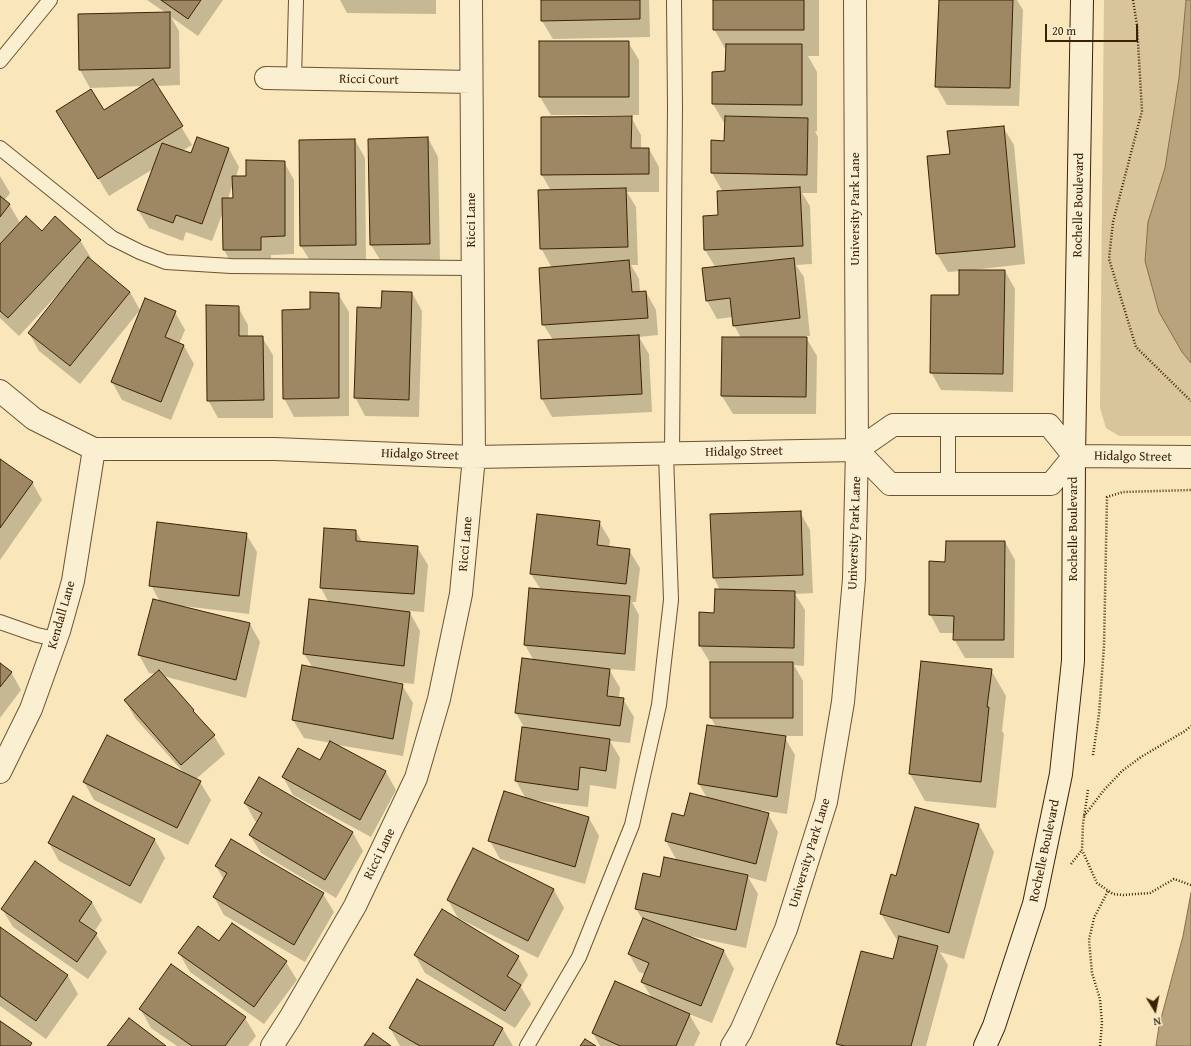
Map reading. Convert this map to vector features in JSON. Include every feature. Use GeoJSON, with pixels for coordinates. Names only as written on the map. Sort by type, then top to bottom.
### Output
{"type":"FeatureCollection","features":[{"type":"Feature","properties":{"kind":"street","name":"Ricci Lane"},"geometry":{"type":"LineString","coordinates":[[272,1046],[290,1018],[355,906],[416,778],[439,699],[461,594],[474,457],[471,0]]}},
{"type":"Feature","properties":{"kind":"street","name":"University Park Lane"},"geometry":{"type":"LineString","coordinates":[[732,1046],[741,1031],[786,929],[826,802],[843,702],[854,579],[857,450],[855,0]]}},
{"type":"Feature","properties":{"kind":"street","name":"Rochelle Boulevard"},"geometry":{"type":"LineString","coordinates":[[985,1046],[994,1026],[1034,904],[1061,774],[1073,661],[1074,456],[1082,0]]}},
{"type":"Feature","properties":{"kind":"street","name":"Ricci Court"},"geometry":{"type":"LineString","coordinates":[[266,78],[471,82]]}},
{"type":"Feature","properties":{"kind":"street","name":"Hidalgo Street"},"geometry":{"type":"LineString","coordinates":[[0,391],[34,419],[94,449],[275,449],[474,457],[857,450]]}},
{"type":"Feature","properties":{"kind":"street"},"geometry":{"type":"LineString","coordinates":[[893,425],[948,425],[1049,425],[1074,456],[1051,484],[890,484],[857,450],[893,425]]}},
{"type":"Feature","properties":{"kind":"street","name":"Kendall Lane"},"geometry":{"type":"LineString","coordinates":[[0,772],[31,709],[56,639],[73,581],[94,449]]}},
{"type":"Feature","properties":{"kind":"street","name":"Hidalgo Street"},"geometry":{"type":"LineString","coordinates":[[1074,456],[1191,457]]}},
{"type":"Feature","properties":{"kind":"lane"},"geometry":{"type":"LineString","coordinates":[[0,61],[50,0]]}},
{"type":"Feature","properties":{"kind":"lane"},"geometry":{"type":"LineString","coordinates":[[294,79],[296,0]]}},
{"type":"Feature","properties":{"kind":"lane"},"geometry":{"type":"LineString","coordinates":[[527,1046],[579,957],[632,825],[660,705],[671,600],[669,453],[675,107],[674,0]]}},
{"type":"Feature","properties":{"kind":"lane"},"geometry":{"type":"LineString","coordinates":[[0,148],[112,238],[140,252],[166,262],[231,266],[472,268]]}},
{"type":"Feature","properties":{"kind":"lane"},"geometry":{"type":"LineString","coordinates":[[948,425],[948,484]]}},
{"type":"Feature","properties":{"kind":"lane"},"geometry":{"type":"LineString","coordinates":[[0,622],[38,635],[56,639]]}},
{"type":"Feature","properties":{"kind":"path"},"geometry":{"type":"LineString","coordinates":[[1133,0],[1137,25],[1142,111],[1113,222],[1109,259],[1136,347],[1191,401]]}},
{"type":"Feature","properties":{"kind":"path"},"geometry":{"type":"LineString","coordinates":[[1092,758],[1099,714],[1104,646],[1107,497],[1123,492],[1191,490]]}},
{"type":"Feature","properties":{"kind":"path"},"geometry":{"type":"LineString","coordinates":[[1084,817],[1104,790],[1122,771],[1141,757],[1191,726]]}},
{"type":"Feature","properties":{"kind":"path"},"geometry":{"type":"LineString","coordinates":[[1088,787],[1082,850],[1096,883],[1113,894],[1150,893],[1174,880],[1191,885]]}},
{"type":"Feature","properties":{"kind":"path"},"geometry":{"type":"LineString","coordinates":[[1100,1046],[1102,1023],[1100,999],[1092,972],[1089,940],[1094,918],[1108,891]]}},
{"type":"Feature","properties":{"kind":"shaded area"},"geometry":{"type":"Polygon","coordinates":[[[1104,0],[1191,0],[1191,436],[1119,436],[1106,428],[1100,408],[1104,0]]]}},
{"type":"Feature","properties":{"kind":"shaded area"},"geometry":{"type":"Polygon","coordinates":[[[1186,0],[1191,0],[1191,363],[1182,352],[1159,312],[1145,261],[1148,222],[1165,168],[1179,78],[1186,0]]]}},
{"type":"Feature","properties":{"kind":"shaded area"},"geometry":{"type":"Polygon","coordinates":[[[1191,893],[1191,1046],[1156,1046],[1159,1026],[1183,936],[1191,893]]]}},
{"type":"Feature","properties":{"kind":"building"},"geometry":{"type":"Polygon","coordinates":[[[161,0],[201,0],[188,19],[161,0]]]}},
{"type":"Feature","properties":{"kind":"building"},"geometry":{"type":"Polygon","coordinates":[[[541,0],[640,0],[640,19],[541,21],[541,0]]]}},
{"type":"Feature","properties":{"kind":"building"},"geometry":{"type":"Polygon","coordinates":[[[713,0],[804,0],[804,30],[713,30],[713,0]]]}},
{"type":"Feature","properties":{"kind":"building"},"geometry":{"type":"Polygon","coordinates":[[[939,0],[1013,0],[1010,88],[935,87],[939,0]]]}},
{"type":"Feature","properties":{"kind":"building"},"geometry":{"type":"Polygon","coordinates":[[[170,12],[170,68],[79,70],[78,14],[170,12]]]}},
{"type":"Feature","properties":{"kind":"building"},"geometry":{"type":"Polygon","coordinates":[[[539,41],[629,41],[629,97],[539,97],[539,41]]]}},
{"type":"Feature","properties":{"kind":"building"},"geometry":{"type":"Polygon","coordinates":[[[726,44],[802,44],[802,105],[712,104],[712,72],[725,71],[726,44]]]}},
{"type":"Feature","properties":{"kind":"building"},"geometry":{"type":"Polygon","coordinates":[[[153,79],[183,126],[98,179],[56,111],[91,89],[104,110],[153,79]]]}},
{"type":"Feature","properties":{"kind":"building"},"geometry":{"type":"Polygon","coordinates":[[[632,116],[631,148],[649,148],[649,174],[541,175],[541,117],[632,116]]]}},
{"type":"Feature","properties":{"kind":"building"},"geometry":{"type":"Polygon","coordinates":[[[725,116],[808,118],[807,175],[711,173],[711,140],[724,141],[725,116]]]}},
{"type":"Feature","properties":{"kind":"building"},"geometry":{"type":"Polygon","coordinates":[[[1004,126],[1015,247],[936,254],[927,156],[950,154],[947,131],[1004,126]]]}},
{"type":"Feature","properties":{"kind":"building"},"geometry":{"type":"Polygon","coordinates":[[[197,137],[229,148],[202,224],[176,215],[173,223],[137,210],[162,143],[191,153],[197,137]]]}},
{"type":"Feature","properties":{"kind":"building"},"geometry":{"type":"Polygon","coordinates":[[[428,137],[430,244],[370,245],[368,139],[428,137]]]}},
{"type":"Feature","properties":{"kind":"building"},"geometry":{"type":"Polygon","coordinates":[[[355,139],[356,245],[300,246],[299,140],[355,139]]]}},
{"type":"Feature","properties":{"kind":"building"},"geometry":{"type":"Polygon","coordinates":[[[246,160],[285,161],[285,236],[261,237],[261,250],[223,250],[222,198],[233,198],[232,176],[246,176],[246,160]]]}},
{"type":"Feature","properties":{"kind":"building"},"geometry":{"type":"Polygon","coordinates":[[[800,187],[803,246],[704,250],[703,216],[718,215],[717,191],[800,187]]]}},
{"type":"Feature","properties":{"kind":"building"},"geometry":{"type":"Polygon","coordinates":[[[626,188],[628,247],[540,249],[538,190],[626,188]]]}},
{"type":"Feature","properties":{"kind":"building"},"geometry":{"type":"Polygon","coordinates":[[[0,196],[10,204],[0,217],[0,196]]]}},
{"type":"Feature","properties":{"kind":"building"},"geometry":{"type":"Polygon","coordinates":[[[26,216],[42,231],[55,216],[81,240],[8,318],[0,311],[0,244],[26,216]]]}},
{"type":"Feature","properties":{"kind":"building"},"geometry":{"type":"Polygon","coordinates":[[[88,257],[130,292],[70,366],[28,333],[88,257]]]}},
{"type":"Feature","properties":{"kind":"building"},"geometry":{"type":"Polygon","coordinates":[[[794,258],[800,318],[733,326],[730,298],[706,301],[702,268],[794,258]]]}},
{"type":"Feature","properties":{"kind":"building"},"geometry":{"type":"Polygon","coordinates":[[[629,260],[632,292],[646,291],[648,318],[542,325],[539,268],[629,260]]]}},
{"type":"Feature","properties":{"kind":"building"},"geometry":{"type":"Polygon","coordinates":[[[959,270],[1005,270],[1003,374],[930,373],[931,295],[959,295],[959,270]]]}},
{"type":"Feature","properties":{"kind":"building"},"geometry":{"type":"Polygon","coordinates":[[[382,291],[412,292],[409,400],[354,398],[357,307],[381,308],[382,291]]]}},
{"type":"Feature","properties":{"kind":"building"},"geometry":{"type":"Polygon","coordinates":[[[310,292],[339,293],[339,398],[283,399],[282,310],[310,309],[310,292]]]}},
{"type":"Feature","properties":{"kind":"building"},"geometry":{"type":"Polygon","coordinates":[[[145,298],[176,311],[165,337],[184,345],[161,402],[111,382],[145,298]]]}},
{"type":"Feature","properties":{"kind":"building"},"geometry":{"type":"Polygon","coordinates":[[[206,305],[239,306],[239,336],[263,336],[264,400],[207,401],[206,305]]]}},
{"type":"Feature","properties":{"kind":"building"},"geometry":{"type":"Polygon","coordinates":[[[639,335],[642,394],[541,399],[538,340],[639,335]]]}},
{"type":"Feature","properties":{"kind":"building"},"geometry":{"type":"Polygon","coordinates":[[[722,337],[807,337],[806,397],[721,396],[722,337]]]}},
{"type":"Feature","properties":{"kind":"building"},"geometry":{"type":"Polygon","coordinates":[[[0,459],[33,482],[0,528],[0,459]]]}},
{"type":"Feature","properties":{"kind":"building"},"geometry":{"type":"Polygon","coordinates":[[[801,511],[803,575],[713,578],[710,514],[801,511]]]}},
{"type":"Feature","properties":{"kind":"building"},"geometry":{"type":"Polygon","coordinates":[[[537,514],[600,521],[597,545],[630,549],[626,584],[530,574],[537,514]]]}},
{"type":"Feature","properties":{"kind":"building"},"geometry":{"type":"Polygon","coordinates":[[[157,522],[247,533],[239,596],[149,586],[157,522]]]}},
{"type":"Feature","properties":{"kind":"building"},"geometry":{"type":"Polygon","coordinates":[[[324,528],[356,530],[356,541],[418,546],[414,594],[320,588],[324,528]]]}},
{"type":"Feature","properties":{"kind":"building"},"geometry":{"type":"Polygon","coordinates":[[[946,541],[1005,541],[1004,640],[953,640],[954,616],[929,615],[929,561],[945,562],[946,541]]]}},
{"type":"Feature","properties":{"kind":"building"},"geometry":{"type":"Polygon","coordinates":[[[529,588],[630,596],[625,654],[524,645],[529,588]]]}},
{"type":"Feature","properties":{"kind":"building"},"geometry":{"type":"Polygon","coordinates":[[[715,589],[795,591],[794,648],[699,646],[699,612],[714,613],[715,589]]]}},
{"type":"Feature","properties":{"kind":"building"},"geometry":{"type":"Polygon","coordinates":[[[153,599],[250,623],[236,680],[138,655],[153,599]]]}},
{"type":"Feature","properties":{"kind":"building"},"geometry":{"type":"Polygon","coordinates":[[[309,599],[410,612],[404,666],[303,654],[309,599]]]}},
{"type":"Feature","properties":{"kind":"building"},"geometry":{"type":"Polygon","coordinates":[[[522,658],[610,669],[607,696],[624,698],[620,726],[515,713],[522,658]]]}},
{"type":"Feature","properties":{"kind":"building"},"geometry":{"type":"Polygon","coordinates":[[[921,661],[992,669],[987,707],[989,707],[981,782],[909,774],[921,661]]]}},
{"type":"Feature","properties":{"kind":"building"},"geometry":{"type":"Polygon","coordinates":[[[710,662],[793,662],[793,718],[710,718],[710,662]]]}},
{"type":"Feature","properties":{"kind":"building"},"geometry":{"type":"Polygon","coordinates":[[[0,663],[12,672],[0,687],[0,663]]]}},
{"type":"Feature","properties":{"kind":"building"},"geometry":{"type":"Polygon","coordinates":[[[302,665],[403,684],[393,739],[292,720],[302,665]]]}},
{"type":"Feature","properties":{"kind":"building"},"geometry":{"type":"Polygon","coordinates":[[[159,670],[215,735],[181,765],[124,700],[159,670]]]}},
{"type":"Feature","properties":{"kind":"building"},"geometry":{"type":"Polygon","coordinates":[[[707,725],[786,736],[777,797],[698,784],[707,725]]]}},
{"type":"Feature","properties":{"kind":"building"},"geometry":{"type":"Polygon","coordinates":[[[522,727],[610,739],[606,771],[580,767],[578,790],[515,781],[522,727]]]}},
{"type":"Feature","properties":{"kind":"building"},"geometry":{"type":"Polygon","coordinates":[[[107,735],[201,781],[177,828],[83,782],[107,735]]]}},
{"type":"Feature","properties":{"kind":"building"},"geometry":{"type":"Polygon","coordinates":[[[330,741],[386,771],[360,820],[282,777],[298,748],[320,760],[330,741]]]}},
{"type":"Feature","properties":{"kind":"building"},"geometry":{"type":"Polygon","coordinates":[[[259,777],[353,832],[325,880],[249,835],[262,813],[244,803],[259,777]]]}},
{"type":"Feature","properties":{"kind":"building"},"geometry":{"type":"Polygon","coordinates":[[[504,791],[589,817],[575,867],[488,841],[504,791]]]}},
{"type":"Feature","properties":{"kind":"building"},"geometry":{"type":"Polygon","coordinates":[[[690,793],[769,813],[756,864],[665,841],[672,813],[684,816],[690,793]]]}},
{"type":"Feature","properties":{"kind":"building"},"geometry":{"type":"Polygon","coordinates":[[[73,796],[155,839],[130,886],[48,843],[73,796]]]}},
{"type":"Feature","properties":{"kind":"building"},"geometry":{"type":"Polygon","coordinates":[[[915,807],[979,824],[949,933],[880,914],[891,874],[896,876],[915,807]]]}},
{"type":"Feature","properties":{"kind":"building"},"geometry":{"type":"Polygon","coordinates":[[[231,839],[324,893],[294,945],[213,897],[227,873],[215,866],[231,839]]]}},
{"type":"Feature","properties":{"kind":"building"},"geometry":{"type":"Polygon","coordinates":[[[473,848],[554,889],[528,941],[447,900],[473,848]]]}},
{"type":"Feature","properties":{"kind":"building"},"geometry":{"type":"Polygon","coordinates":[[[664,857],[748,875],[736,930],[635,909],[643,873],[660,877],[664,857]]]}},
{"type":"Feature","properties":{"kind":"building"},"geometry":{"type":"Polygon","coordinates":[[[35,861],[92,902],[79,921],[97,933],[77,962],[1,909],[35,861]]]}},
{"type":"Feature","properties":{"kind":"building"},"geometry":{"type":"Polygon","coordinates":[[[442,909],[519,956],[507,976],[521,985],[505,1011],[414,955],[442,909]]]}},
{"type":"Feature","properties":{"kind":"building"},"geometry":{"type":"Polygon","coordinates":[[[643,918],[724,950],[701,1006],[641,982],[649,963],[628,954],[643,918]]]}},
{"type":"Feature","properties":{"kind":"building"},"geometry":{"type":"Polygon","coordinates":[[[232,923],[287,961],[254,1007],[178,953],[198,926],[219,941],[232,923]]]}},
{"type":"Feature","properties":{"kind":"building"},"geometry":{"type":"Polygon","coordinates":[[[0,927],[68,975],[36,1021],[0,996],[0,927]]]}},
{"type":"Feature","properties":{"kind":"building"},"geometry":{"type":"Polygon","coordinates":[[[899,936],[938,946],[911,1046],[845,1046],[836,1044],[861,951],[893,959],[899,936]]]}},
{"type":"Feature","properties":{"kind":"building"},"geometry":{"type":"Polygon","coordinates":[[[171,964],[246,1017],[225,1046],[192,1046],[139,1009],[171,964]]]}},
{"type":"Feature","properties":{"kind":"building"},"geometry":{"type":"Polygon","coordinates":[[[417,979],[503,1028],[493,1046],[420,1046],[389,1028],[417,979]]]}},
{"type":"Feature","properties":{"kind":"building"},"geometry":{"type":"Polygon","coordinates":[[[615,981],[690,1014],[676,1046],[620,1046],[592,1033],[615,981]]]}},
{"type":"Feature","properties":{"kind":"building"},"geometry":{"type":"Polygon","coordinates":[[[129,1018],[166,1046],[107,1046],[129,1018]]]}},
{"type":"Feature","properties":{"kind":"building"},"geometry":{"type":"Polygon","coordinates":[[[0,1021],[32,1043],[30,1046],[0,1046],[0,1021]]]}},
{"type":"Feature","properties":{"kind":"building"},"geometry":{"type":"Polygon","coordinates":[[[373,1033],[391,1046],[364,1046],[373,1033]]]}},
{"type":"Feature","properties":{"kind":"building"},"geometry":{"type":"Polygon","coordinates":[[[585,1039],[596,1046],[580,1046],[585,1039]]]}}]}
